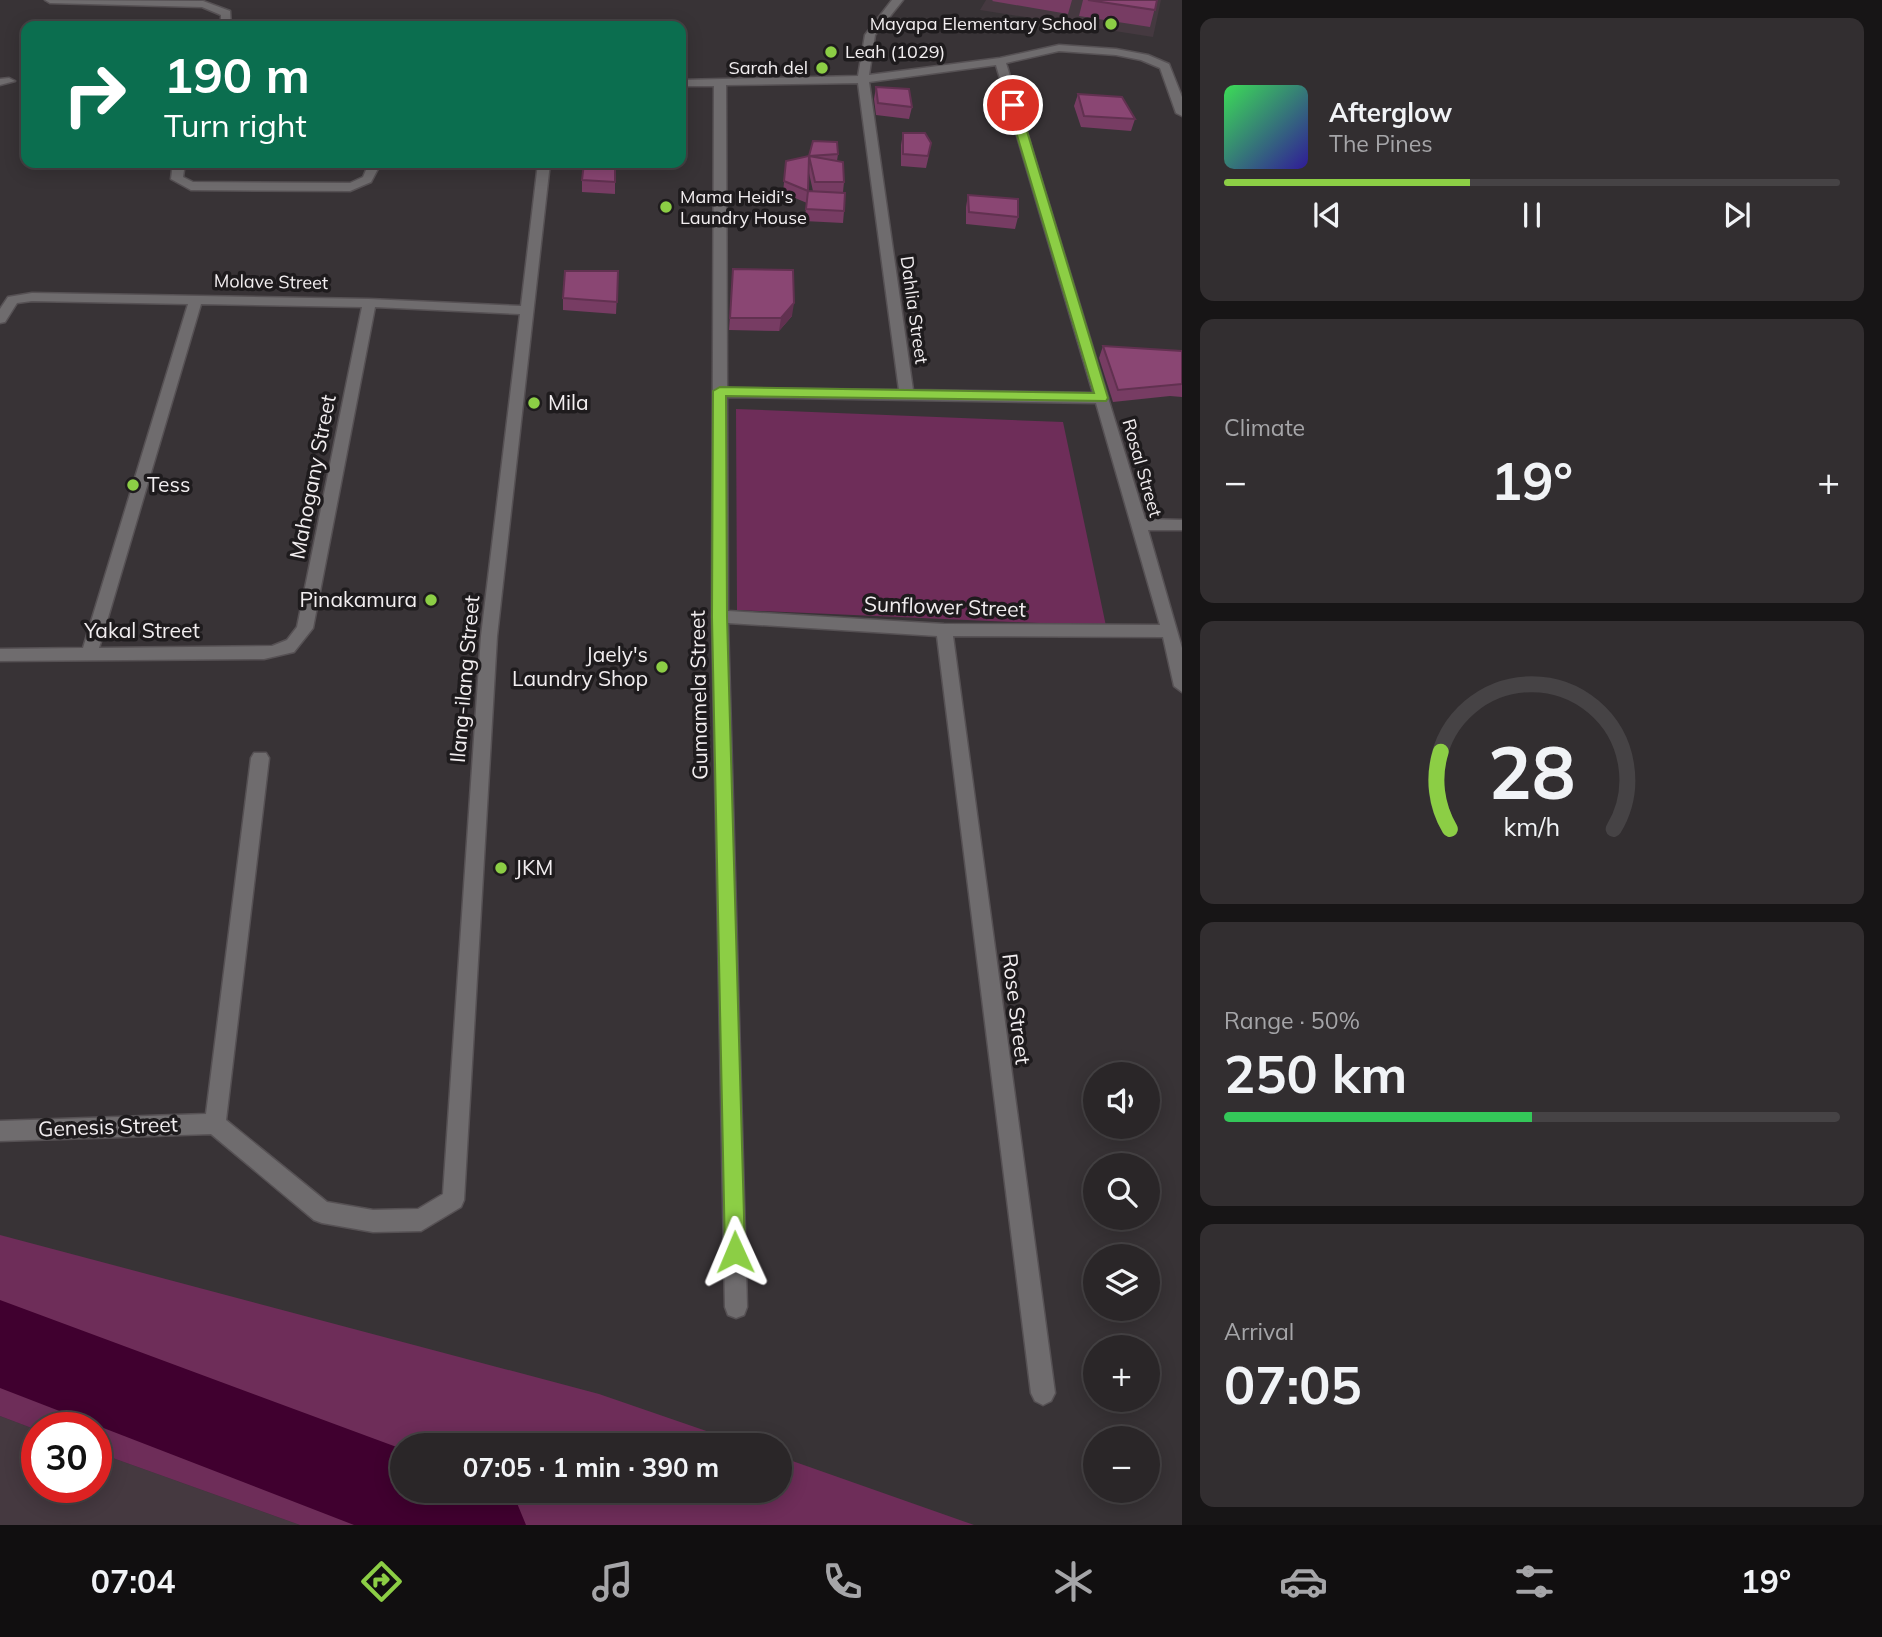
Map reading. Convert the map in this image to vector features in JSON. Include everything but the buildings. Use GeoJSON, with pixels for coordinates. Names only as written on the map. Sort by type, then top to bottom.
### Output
{"type":"FeatureCollection","features":[{"type":"Feature","properties":{"kind":"street"},"geometry":{"type":"LineString","coordinates":[[50,0],[203,4],[226,13],[226,21]]}},
{"type":"Feature","properties":{"kind":"street","name":"Dahlia Street"},"geometry":{"type":"LineString","coordinates":[[898,0],[870,35],[863,79],[906,393],[1102,398]]}},
{"type":"Feature","properties":{"kind":"street"},"geometry":{"type":"LineString","coordinates":[[686,83],[863,79],[1000,61],[1059,48],[1087,48],[1144,57],[1166,66],[1182,113]]}},
{"type":"Feature","properties":{"kind":"street","name":"Rosal Street"},"geometry":{"type":"LineString","coordinates":[[1000,61],[1170,631],[1182,686]]}},
{"type":"Feature","properties":{"kind":"street","name":"Gumamela Street"},"geometry":{"type":"LineString","coordinates":[[720,82],[720,617],[736,1307]]}},
{"type":"Feature","properties":{"kind":"street"},"geometry":{"type":"LineString","coordinates":[[176,168],[175,172],[183,184],[215,187],[359,186],[371,177],[374,168]]}},
{"type":"Feature","properties":{"kind":"street","name":"Ilang-ilang Street"},"geometry":{"type":"LineString","coordinates":[[215,1124],[322,1212],[373,1221],[421,1220],[453,1200],[489,636],[543,168]]}},
{"type":"Feature","properties":{"kind":"street","name":"Molave Street"},"geometry":{"type":"LineString","coordinates":[[0,319],[13,300],[32,297],[369,303],[527,310]]}},
{"type":"Feature","properties":{"kind":"street"},"geometry":{"type":"LineString","coordinates":[[89,654],[196,299]]}},
{"type":"Feature","properties":{"kind":"street","name":"Mahogany Street"},"geometry":{"type":"LineString","coordinates":[[284,652],[295,644],[305,628],[369,303]]}},
{"type":"Feature","properties":{"kind":"street"},"geometry":{"type":"LineString","coordinates":[[720,391],[906,393]]}},
{"type":"Feature","properties":{"kind":"street"},"geometry":{"type":"LineString","coordinates":[[1138,524],[1182,525]]}},
{"type":"Feature","properties":{"kind":"street","name":"Sunflower Street"},"geometry":{"type":"LineString","coordinates":[[720,617],[944,630],[1170,631]]}},
{"type":"Feature","properties":{"kind":"street","name":"Rose Street"},"geometry":{"type":"LineString","coordinates":[[944,630],[1043,1393]]}},
{"type":"Feature","properties":{"kind":"street","name":"Yakal Street"},"geometry":{"type":"LineString","coordinates":[[0,655],[284,652]]}},
{"type":"Feature","properties":{"kind":"street"},"geometry":{"type":"LineString","coordinates":[[215,1124],[260,758]]}},
{"type":"Feature","properties":{"kind":"street","name":"Genesis Street"},"geometry":{"type":"LineString","coordinates":[[0,1131],[215,1124]]}},
{"type":"Feature","properties":{"kind":"shaded area","name":"Mayapa Elementary School"},"geometry":{"type":"Polygon","coordinates":[[[986,0],[1161,0],[1153,37],[980,10],[986,0]]]}},
{"type":"Feature","properties":{"kind":"shaded area"},"geometry":{"type":"Polygon","coordinates":[[[736,409],[1063,422],[1106,626],[737,610],[736,409]]]}},
{"type":"Feature","properties":{"kind":"shaded area"},"geometry":{"type":"Polygon","coordinates":[[[0,1235],[599,1394],[712,1433],[390,1433],[390,1503],[792,1503],[792,1461],[974,1525],[300,1525],[112,1458],[112,1412],[21,1412],[21,1424],[0,1416],[0,1235]]]}},
{"type":"Feature","properties":{"kind":"shaded area"},"geometry":{"type":"Polygon","coordinates":[[[0,1416],[21,1424],[21,1503],[112,1503],[112,1458],[300,1525],[0,1525],[0,1416]]]}},
{"type":"Feature","properties":{"kind":"waterway"},"geometry":{"type":"LineString","coordinates":[[0,1344],[478,1525]]}},
{"type":"Feature","properties":{"kind":"place","name":"Mayapa Elementary School"},"geometry":{"type":"Point","coordinates":[1111,24]}},
{"type":"Feature","properties":{"kind":"place","name":"Leah (1029)"},"geometry":{"type":"Point","coordinates":[831,52]}},
{"type":"Feature","properties":{"kind":"place","name":"Sarah del"},"geometry":{"type":"Point","coordinates":[822,68]}},
{"type":"Feature","properties":{"kind":"place","name":"Mama Heidi's Laundry House"},"geometry":{"type":"Point","coordinates":[666,207]}},
{"type":"Feature","properties":{"kind":"place","name":"Mila"},"geometry":{"type":"Point","coordinates":[534,403]}},
{"type":"Feature","properties":{"kind":"place","name":"Tess"},"geometry":{"type":"Point","coordinates":[133,485]}},
{"type":"Feature","properties":{"kind":"place","name":"Pinakamura"},"geometry":{"type":"Point","coordinates":[431,600]}},
{"type":"Feature","properties":{"kind":"place","name":"Jaely's Laundry Shop"},"geometry":{"type":"Point","coordinates":[662,667]}},
{"type":"Feature","properties":{"kind":"place","name":"JKM"},"geometry":{"type":"Point","coordinates":[501,868]}},
{"type":"Feature","properties":{"kind":"route"},"geometry":{"type":"LineString","coordinates":[[735,1252],[720,617],[720,391],[1102,398],[1013,105]]}}]}
